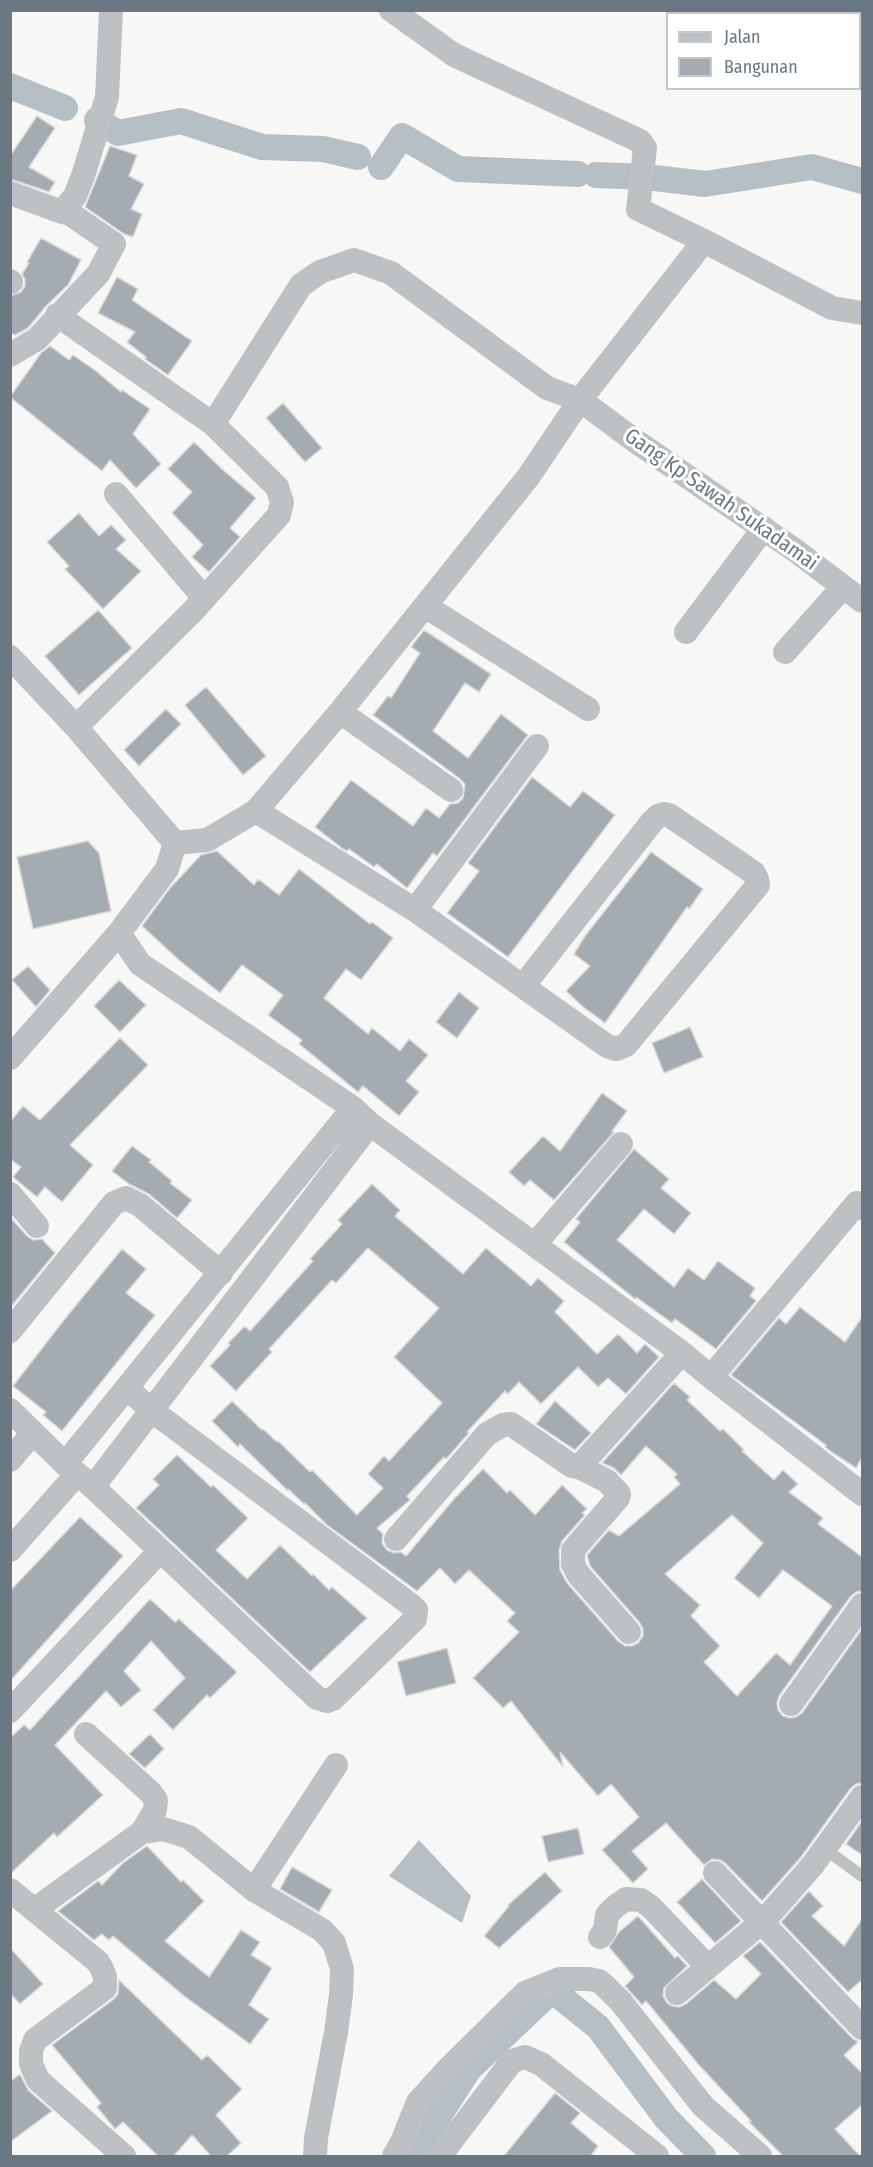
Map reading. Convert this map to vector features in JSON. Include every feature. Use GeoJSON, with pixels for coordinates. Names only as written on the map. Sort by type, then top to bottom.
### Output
{"type":"FeatureCollection","features":[{"type":"Feature","properties":{"kind":"street"},"geometry":{"type":"LineString","coordinates":[[62,212],[75,196],[107,97],[111,10]]}},
{"type":"Feature","properties":{"kind":"street"},"geometry":{"type":"LineString","coordinates":[[391,10],[454,55],[640,141],[645,148],[638,209],[832,308],[862,313]]}},
{"type":"Feature","properties":{"kind":"street"},"geometry":{"type":"LineString","coordinates":[[10,193],[69,213],[114,244],[98,274],[57,315],[38,339],[10,355]]}},
{"type":"Feature","properties":{"kind":"street"},"geometry":{"type":"LineString","coordinates":[[175,843],[207,840],[256,811],[340,712],[530,476],[580,400],[704,241]]}},
{"type":"Feature","properties":{"kind":"street","name":"Gang Kp Sawah Sukadamai"},"geometry":{"type":"LineString","coordinates":[[213,424],[301,285],[320,272],[354,260],[391,273],[546,388],[580,400],[634,440],[764,528],[862,601]]}},
{"type":"Feature","properties":{"kind":"street"},"geometry":{"type":"LineString","coordinates":[[57,315],[213,424],[278,487],[282,502],[279,515],[193,611],[76,727]]}},
{"type":"Feature","properties":{"kind":"street"},"geometry":{"type":"LineString","coordinates":[[116,494],[204,598]]}},
{"type":"Feature","properties":{"kind":"street"},"geometry":{"type":"LineString","coordinates":[[686,632],[764,528]]}},
{"type":"Feature","properties":{"kind":"street"},"geometry":{"type":"LineString","coordinates":[[785,652],[843,587]]}},
{"type":"Feature","properties":{"kind":"street"},"geometry":{"type":"LineString","coordinates":[[425,606],[588,709]]}},
{"type":"Feature","properties":{"kind":"street"},"geometry":{"type":"LineString","coordinates":[[10,657],[76,727],[175,843]]}},
{"type":"Feature","properties":{"kind":"street"},"geometry":{"type":"LineString","coordinates":[[340,712],[451,790]]}},
{"type":"Feature","properties":{"kind":"street"},"geometry":{"type":"LineString","coordinates":[[415,910],[537,746]]}},
{"type":"Feature","properties":{"kind":"street"},"geometry":{"type":"LineString","coordinates":[[256,811],[415,910],[607,1046],[616,1049],[626,1045],[758,885],[757,879],[754,873],[669,815],[658,816],[523,986]]}},
{"type":"Feature","properties":{"kind":"street"},"geometry":{"type":"LineString","coordinates":[[10,1058],[119,933],[166,869],[175,843]]}},
{"type":"Feature","properties":{"kind":"street"},"geometry":{"type":"LineString","coordinates":[[119,933],[140,964],[362,1116],[682,1353],[862,1494]]}},
{"type":"Feature","properties":{"kind":"street"},"geometry":{"type":"LineString","coordinates":[[78,1475],[128,1389],[246,1242],[362,1116]]}},
{"type":"Feature","properties":{"kind":"street"},"geometry":{"type":"LineString","coordinates":[[10,1550],[78,1475],[151,1410],[269,1257],[362,1116]]}},
{"type":"Feature","properties":{"kind":"street"},"geometry":{"type":"LineString","coordinates":[[535,1244],[621,1144]]}},
{"type":"Feature","properties":{"kind":"street"},"geometry":{"type":"LineString","coordinates":[[10,1194],[37,1226]]}},
{"type":"Feature","properties":{"kind":"street"},"geometry":{"type":"LineString","coordinates":[[10,1331],[114,1203],[126,1198],[140,1205],[221,1273]]}},
{"type":"Feature","properties":{"kind":"street"},"geometry":{"type":"LineString","coordinates":[[711,1377],[857,1203],[862,1208]]}},
{"type":"Feature","properties":{"kind":"street"},"geometry":{"type":"LineString","coordinates":[[246,1242],[269,1257]]}},
{"type":"Feature","properties":{"kind":"street"},"geometry":{"type":"LineString","coordinates":[[579,1467],[682,1353]]}},
{"type":"Feature","properties":{"kind":"street"},"geometry":{"type":"LineString","coordinates":[[10,1410],[318,1698],[333,1700],[415,1619],[416,1610],[151,1410],[128,1389]]}},
{"type":"Feature","properties":{"kind":"street"},"geometry":{"type":"LineString","coordinates":[[396,1539],[487,1434],[503,1425],[511,1424],[572,1466],[579,1467],[607,1481],[619,1494],[573,1550],[573,1564],[578,1574],[629,1632]]}},
{"type":"Feature","properties":{"kind":"street"},"geometry":{"type":"LineString","coordinates":[[10,1460],[33,1433]]}},
{"type":"Feature","properties":{"kind":"street"},"geometry":{"type":"LineString","coordinates":[[10,1711],[160,1551]]}},
{"type":"Feature","properties":{"kind":"street"},"geometry":{"type":"LineString","coordinates":[[791,1704],[862,1605]]}},
{"type":"Feature","properties":{"kind":"street"},"geometry":{"type":"LineString","coordinates":[[34,1910],[142,1832],[155,1810],[156,1800],[151,1793],[86,1734]]}},
{"type":"Feature","properties":{"kind":"street"},"geometry":{"type":"LineString","coordinates":[[254,1890],[336,1765]]}},
{"type":"Feature","properties":{"kind":"street"},"geometry":{"type":"LineString","coordinates":[[677,1993],[763,1921],[825,1849],[862,1797]]}},
{"type":"Feature","properties":{"kind":"street"},"geometry":{"type":"LineString","coordinates":[[142,1832],[163,1829],[189,1836],[254,1890],[322,1930],[334,1943],[342,1969],[341,1995],[316,2138],[315,2157]]}},
{"type":"Feature","properties":{"kind":"street"},"geometry":{"type":"LineString","coordinates":[[715,1873],[862,2028]]}},
{"type":"Feature","properties":{"kind":"street"},"geometry":{"type":"LineString","coordinates":[[10,1890],[98,1962],[105,1977],[105,1988],[35,2040],[31,2051],[31,2064],[38,2080],[124,2157]]}},
{"type":"Feature","properties":{"kind":"street"},"geometry":{"type":"LineString","coordinates":[[600,1937],[605,1930],[608,1915],[616,1906],[626,1899],[641,1900],[651,1907],[708,1967]]}},
{"type":"Feature","properties":{"kind":"street"},"geometry":{"type":"LineString","coordinates":[[394,2157],[418,2102],[525,1993],[560,1979],[590,1979],[599,1981],[621,2002],[703,2106],[760,2157]]}},
{"type":"Feature","properties":{"kind":"street"},"geometry":{"type":"LineString","coordinates":[[440,2157],[512,2061],[525,2057],[541,2064],[650,2154]]}},
{"type":"Feature","properties":{"kind":"lane"},"geometry":{"type":"LineString","coordinates":[[825,1849],[862,1876]]}},
{"type":"Feature","properties":{"kind":"shaded area"},"geometry":{"type":"Polygon","coordinates":[[[419,1840],[471,1896],[462,1923],[389,1876],[419,1840]]]}},
{"type":"Feature","properties":{"kind":"building"},"geometry":{"type":"Polygon","coordinates":[[[37,116],[55,128],[29,167],[55,182],[49,192],[10,179],[10,156],[37,116]]]}},
{"type":"Feature","properties":{"kind":"building"},"geometry":{"type":"Polygon","coordinates":[[[110,146],[137,155],[129,176],[144,184],[131,209],[142,214],[133,237],[124,234],[85,207],[110,146]]]}},
{"type":"Feature","properties":{"kind":"building"},"geometry":{"type":"Polygon","coordinates":[[[41,238],[81,260],[68,285],[46,306],[28,328],[15,335],[10,333],[10,296],[21,292],[25,286],[22,274],[41,238]]]}},
{"type":"Feature","properties":{"kind":"building"},"geometry":{"type":"Polygon","coordinates":[[[117,277],[138,289],[132,300],[192,341],[168,375],[145,359],[146,357],[127,342],[135,332],[98,313],[117,277]]]}},
{"type":"Feature","properties":{"kind":"building"},"geometry":{"type":"Polygon","coordinates":[[[50,346],[69,360],[73,355],[121,392],[122,390],[150,409],[133,434],[161,464],[136,488],[110,460],[102,471],[10,397],[41,353],[50,346]]]}},
{"type":"Feature","properties":{"kind":"building"},"geometry":{"type":"Polygon","coordinates":[[[283,403],[322,448],[305,462],[266,418],[283,403]]]}},
{"type":"Feature","properties":{"kind":"building"},"geometry":{"type":"Polygon","coordinates":[[[194,442],[256,498],[230,528],[240,537],[209,572],[192,557],[203,545],[172,513],[192,492],[168,469],[194,442]]]}},
{"type":"Feature","properties":{"kind":"building"},"geometry":{"type":"Polygon","coordinates":[[[79,513],[99,536],[111,525],[126,540],[116,549],[141,571],[103,609],[65,569],[69,566],[47,542],[79,513]]]}},
{"type":"Feature","properties":{"kind":"building"},"geometry":{"type":"Polygon","coordinates":[[[98,610],[132,648],[79,695],[45,656],[98,610]]]}},
{"type":"Feature","properties":{"kind":"building"},"geometry":{"type":"Polygon","coordinates":[[[424,630],[491,674],[479,692],[465,683],[433,731],[468,758],[501,714],[528,735],[437,856],[433,853],[407,888],[377,864],[374,867],[349,849],[347,851],[343,849],[315,827],[351,780],[413,826],[426,808],[439,818],[450,804],[458,803],[463,798],[465,784],[459,778],[373,715],[388,696],[391,698],[420,653],[411,647],[424,630]]]}},
{"type":"Feature","properties":{"kind":"building"},"geometry":{"type":"Polygon","coordinates":[[[206,687],[266,756],[243,775],[185,705],[206,687]]]}},
{"type":"Feature","properties":{"kind":"building"},"geometry":{"type":"Polygon","coordinates":[[[166,709],[181,724],[139,766],[124,750],[166,709]]]}},
{"type":"Feature","properties":{"kind":"building"},"geometry":{"type":"Polygon","coordinates":[[[532,777],[570,807],[583,791],[615,815],[508,957],[447,913],[479,871],[468,863],[532,777]]]}},
{"type":"Feature","properties":{"kind":"building"},"geometry":{"type":"Polygon","coordinates":[[[88,841],[99,853],[111,911],[33,929],[17,857],[88,841]]]}},
{"type":"Feature","properties":{"kind":"building"},"geometry":{"type":"Polygon","coordinates":[[[217,851],[254,885],[258,879],[279,895],[299,869],[370,924],[372,922],[393,938],[361,980],[346,969],[324,998],[368,1034],[372,1028],[400,1051],[409,1039],[428,1055],[406,1081],[419,1092],[399,1116],[363,1086],[358,1092],[299,1044],[302,1040],[268,1015],[283,995],[242,965],[220,993],[142,926],[170,888],[201,855],[217,851]]]}},
{"type":"Feature","properties":{"kind":"building"},"geometry":{"type":"Polygon","coordinates":[[[651,852],[703,889],[689,909],[687,907],[605,1023],[566,991],[590,966],[574,954],[585,936],[651,852]]]}},
{"type":"Feature","properties":{"kind":"building"},"geometry":{"type":"Polygon","coordinates":[[[28,966],[50,990],[36,1007],[12,980],[28,966]]]}},
{"type":"Feature","properties":{"kind":"building"},"geometry":{"type":"Polygon","coordinates":[[[119,980],[146,1005],[120,1032],[94,1006],[119,980]]]}},
{"type":"Feature","properties":{"kind":"building"},"geometry":{"type":"Polygon","coordinates":[[[459,992],[479,1008],[457,1038],[436,1022],[459,992]]]}},
{"type":"Feature","properties":{"kind":"building"},"geometry":{"type":"Polygon","coordinates":[[[690,1027],[703,1057],[664,1073],[652,1043],[690,1027]]]}},
{"type":"Feature","properties":{"kind":"building"},"geometry":{"type":"Polygon","coordinates":[[[120,1038],[148,1065],[70,1145],[93,1165],[62,1202],[45,1187],[37,1197],[13,1177],[21,1167],[10,1159],[10,1122],[23,1106],[40,1120],[120,1038]]]}},
{"type":"Feature","properties":{"kind":"building"},"geometry":{"type":"Polygon","coordinates":[[[602,1093],[627,1111],[612,1131],[614,1132],[554,1200],[530,1180],[524,1186],[509,1172],[543,1136],[560,1151],[602,1093]]]}},
{"type":"Feature","properties":{"kind":"building"},"geometry":{"type":"Polygon","coordinates":[[[132,1146],[151,1160],[149,1162],[172,1181],[170,1183],[192,1200],[177,1218],[149,1194],[129,1184],[112,1171],[132,1146]]]}},
{"type":"Feature","properties":{"kind":"building"},"geometry":{"type":"Polygon","coordinates":[[[634,1149],[669,1179],[661,1188],[691,1213],[674,1234],[644,1209],[617,1240],[674,1287],[688,1268],[704,1280],[718,1261],[755,1288],[750,1296],[756,1301],[716,1349],[675,1319],[672,1323],[636,1297],[635,1299],[564,1242],[580,1222],[576,1219],[634,1149]]]}},
{"type":"Feature","properties":{"kind":"building"},"geometry":{"type":"Polygon","coordinates":[[[372,1184],[400,1210],[395,1216],[463,1274],[486,1248],[531,1286],[538,1278],[564,1301],[555,1312],[597,1354],[618,1334],[637,1353],[645,1344],[659,1357],[626,1394],[608,1378],[598,1387],[578,1367],[541,1404],[519,1382],[508,1394],[505,1391],[467,1432],[469,1433],[446,1459],[444,1457],[407,1496],[410,1500],[377,1528],[383,1534],[382,1543],[387,1550],[394,1553],[401,1552],[406,1556],[454,1499],[483,1469],[507,1493],[510,1490],[535,1515],[562,1485],[587,1509],[582,1513],[585,1515],[562,1541],[559,1550],[560,1570],[567,1583],[618,1641],[625,1646],[638,1643],[643,1636],[640,1623],[590,1566],[587,1555],[609,1530],[619,1536],[680,1484],[674,1477],[677,1474],[646,1446],[621,1475],[614,1468],[602,1463],[674,1383],[690,1397],[687,1400],[720,1431],[723,1429],[744,1450],[742,1451],[774,1480],[783,1470],[798,1484],[789,1492],[823,1518],[818,1524],[862,1557],[862,1591],[850,1597],[779,1696],[777,1703],[778,1710],[783,1716],[790,1718],[802,1713],[862,1629],[862,1783],[850,1789],[801,1857],[762,1901],[725,1863],[712,1859],[704,1865],[666,1823],[632,1851],[648,1869],[633,1883],[602,1850],[639,1817],[611,1784],[598,1796],[560,1752],[563,1767],[511,1701],[503,1708],[473,1678],[519,1632],[507,1621],[515,1613],[469,1570],[455,1584],[440,1568],[417,1591],[327,1525],[240,1444],[238,1447],[212,1421],[232,1401],[310,1472],[312,1470],[357,1515],[383,1488],[368,1474],[384,1456],[389,1461],[442,1403],[394,1357],[439,1308],[368,1248],[336,1283],[332,1280],[269,1349],[272,1352],[236,1391],[210,1366],[245,1326],[250,1331],[313,1261],[310,1259],[342,1224],[338,1220],[372,1184]],[[732,1515],[665,1574],[700,1605],[691,1616],[720,1646],[704,1662],[737,1696],[776,1653],[790,1665],[832,1606],[783,1570],[759,1598],[734,1578],[763,1543],[732,1515]]]}},
{"type":"Feature","properties":{"kind":"building"},"geometry":{"type":"Polygon","coordinates":[[[10,1217],[27,1236],[33,1240],[42,1239],[55,1253],[10,1308],[10,1217]]]}},
{"type":"Feature","properties":{"kind":"building"},"geometry":{"type":"Polygon","coordinates":[[[122,1249],[146,1269],[126,1293],[155,1315],[62,1431],[43,1415],[46,1412],[13,1386],[122,1249]]]}},
{"type":"Feature","properties":{"kind":"building"},"geometry":{"type":"Polygon","coordinates":[[[800,1307],[845,1342],[862,1317],[862,1458],[856,1468],[830,1451],[825,1447],[826,1445],[731,1375],[779,1318],[786,1324],[800,1307]]]}},
{"type":"Feature","properties":{"kind":"building"},"geometry":{"type":"Polygon","coordinates":[[[555,1401],[591,1433],[575,1450],[536,1424],[555,1401]]]}},
{"type":"Feature","properties":{"kind":"building"},"geometry":{"type":"Polygon","coordinates":[[[177,1455],[248,1518],[216,1550],[247,1579],[280,1545],[312,1576],[313,1574],[329,1590],[332,1587],[367,1618],[310,1672],[136,1508],[159,1485],[153,1479],[177,1455]]]}},
{"type":"Feature","properties":{"kind":"building"},"geometry":{"type":"Polygon","coordinates":[[[80,1517],[123,1556],[10,1681],[10,1591],[80,1517]]]}},
{"type":"Feature","properties":{"kind":"building"},"geometry":{"type":"Polygon","coordinates":[[[150,1599],[175,1622],[179,1619],[237,1672],[210,1698],[207,1695],[173,1730],[153,1710],[185,1678],[151,1641],[124,1671],[141,1690],[121,1707],[106,1691],[55,1745],[103,1795],[57,1837],[54,1833],[10,1874],[10,1738],[24,1725],[30,1730],[150,1599]]]}},
{"type":"Feature","properties":{"kind":"building"},"geometry":{"type":"Polygon","coordinates":[[[447,1648],[456,1683],[406,1696],[397,1662],[447,1648]]]}},
{"type":"Feature","properties":{"kind":"building"},"geometry":{"type":"Polygon","coordinates":[[[150,1734],[164,1749],[145,1768],[129,1754],[150,1734]]]}},
{"type":"Feature","properties":{"kind":"building"},"geometry":{"type":"Polygon","coordinates":[[[862,1821],[862,1855],[846,1844],[862,1821]]]}},
{"type":"Feature","properties":{"kind":"building"},"geometry":{"type":"Polygon","coordinates":[[[578,1828],[584,1854],[548,1862],[542,1836],[578,1828]]]}},
{"type":"Feature","properties":{"kind":"building"},"geometry":{"type":"Polygon","coordinates":[[[147,1846],[181,1882],[183,1880],[204,1901],[165,1941],[209,1977],[241,1930],[260,1942],[251,1955],[272,1968],[249,2005],[269,2019],[250,2044],[184,1996],[113,1936],[109,1940],[102,1934],[94,1940],[58,1911],[98,1881],[102,1885],[123,1863],[147,1846]]]}},
{"type":"Feature","properties":{"kind":"building"},"geometry":{"type":"Polygon","coordinates":[[[292,1867],[332,1890],[319,1912],[280,1889],[292,1867]]]}},
{"type":"Feature","properties":{"kind":"building"},"geometry":{"type":"Polygon","coordinates":[[[545,1872],[562,1891],[499,1948],[484,1936],[508,1905],[545,1872]]]}},
{"type":"Feature","properties":{"kind":"building"},"geometry":{"type":"Polygon","coordinates":[[[702,1879],[741,1921],[715,1943],[677,1902],[702,1879]]]}},
{"type":"Feature","properties":{"kind":"building"},"geometry":{"type":"Polygon","coordinates":[[[809,1891],[823,1906],[812,1916],[844,1946],[862,1919],[862,1980],[848,1992],[781,1922],[809,1891]]]}},
{"type":"Feature","properties":{"kind":"building"},"geometry":{"type":"Polygon","coordinates":[[[638,1916],[675,1958],[678,1956],[687,1966],[664,1988],[663,1996],[672,2006],[679,2007],[686,2004],[714,1980],[736,1999],[761,1974],[743,1956],[760,1942],[858,2042],[844,2055],[862,2073],[862,2105],[835,2129],[861,2157],[784,2157],[749,2122],[751,2121],[698,2064],[646,2001],[642,2005],[625,1986],[634,1977],[609,1947],[619,1932],[638,1916]]]}},
{"type":"Feature","properties":{"kind":"building"},"geometry":{"type":"Polygon","coordinates":[[[10,1948],[43,1984],[20,2004],[10,1993],[10,1948]]]}},
{"type":"Feature","properties":{"kind":"building"},"geometry":{"type":"Polygon","coordinates":[[[119,1980],[202,2060],[207,2055],[242,2089],[216,2115],[241,2143],[226,2157],[212,2157],[192,2135],[173,2157],[159,2157],[123,2122],[115,2129],[97,2107],[101,2103],[52,2045],[114,1999],[118,1994],[119,1980]]]}},
{"type":"Feature","properties":{"kind":"building"},"geometry":{"type":"Polygon","coordinates":[[[20,2074],[28,2090],[52,2111],[10,2142],[10,2082],[20,2074]]]}},
{"type":"Feature","properties":{"kind":"building"},"geometry":{"type":"Polygon","coordinates":[[[555,2093],[580,2113],[571,2123],[598,2146],[590,2157],[503,2157],[555,2093]]]}},
{"type":"Feature","properties":{"kind":"waterway"},"geometry":{"type":"LineString","coordinates":[[10,86],[65,108]]}},
{"type":"Feature","properties":{"kind":"waterway"},"geometry":{"type":"LineString","coordinates":[[97,120],[118,133],[181,121],[262,147],[323,149],[358,157]]}},
{"type":"Feature","properties":{"kind":"waterway"},"geometry":{"type":"LineString","coordinates":[[381,167],[402,136],[458,169],[578,174]]}},
{"type":"Feature","properties":{"kind":"waterway"},"geometry":{"type":"LineString","coordinates":[[596,175],[646,177],[705,184],[812,167],[862,181]]}},
{"type":"Feature","properties":{"kind":"waterway"},"geometry":{"type":"LineString","coordinates":[[413,2156],[469,2069],[552,1990],[598,2027],[666,2118],[703,2156]]}}]}
